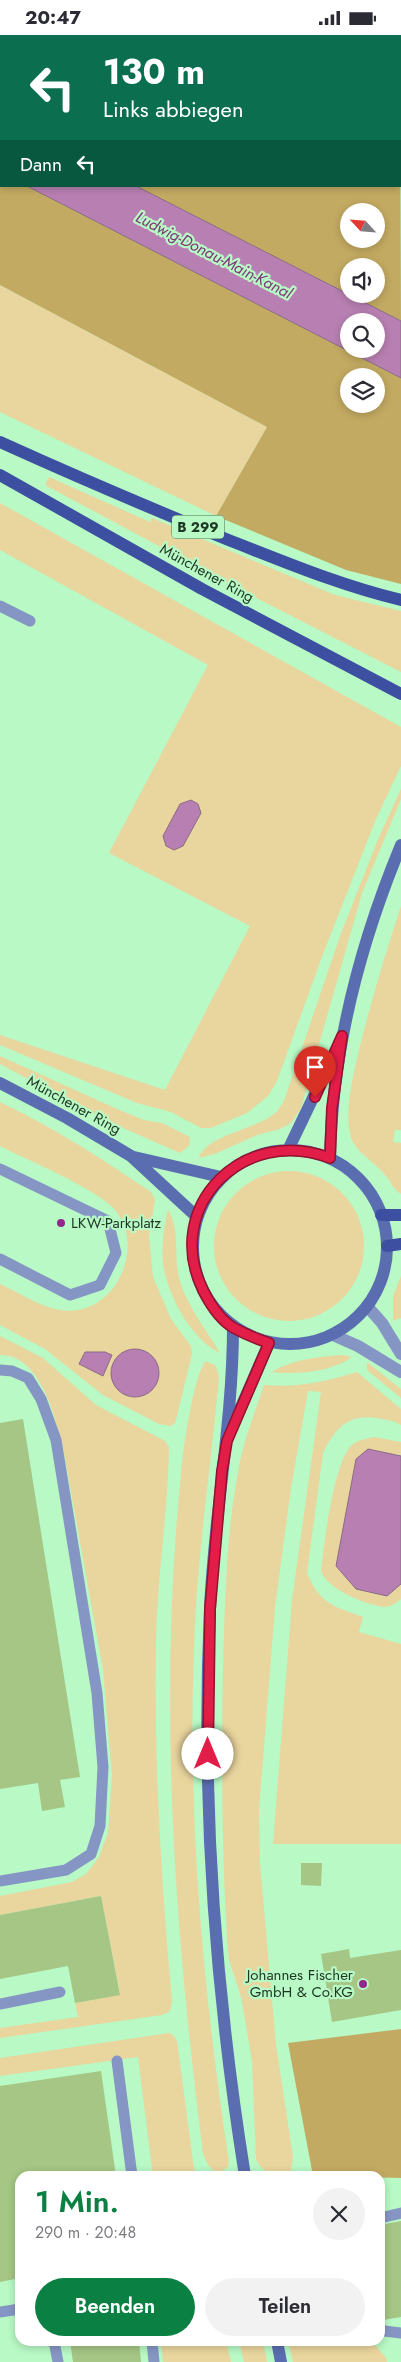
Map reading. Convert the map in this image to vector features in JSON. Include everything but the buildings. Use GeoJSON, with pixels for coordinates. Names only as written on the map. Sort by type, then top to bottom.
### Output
{"type":"FeatureCollection","features":[{"type":"Feature","properties":{"kind":"main road","name":"B 299"},"geometry":{"type":"LineString","coordinates":[[0,442],[159,512],[301,569],[346,586],[401,600]]}},
{"type":"Feature","properties":{"kind":"main road","name":"Münchener Ring"},"geometry":{"type":"LineString","coordinates":[[0,475],[202,589],[401,694]]}},
{"type":"Feature","properties":{"kind":"main road"},"geometry":{"type":"LineString","coordinates":[[330,1158],[332,1108],[342,1036],[371,929],[401,845]]}},
{"type":"Feature","properties":{"kind":"main road"},"geometry":{"type":"LineString","coordinates":[[288,1150],[308,1112],[342,1036]]}},
{"type":"Feature","properties":{"kind":"main road","name":"Münchener Ring"},"geometry":{"type":"LineString","coordinates":[[0,1083],[67,1118],[131,1156],[197,1217]]}},
{"type":"Feature","properties":{"kind":"main road"},"geometry":{"type":"LineString","coordinates":[[270,1151],[310,1152],[330,1158],[363,1183],[382,1215],[387,1246],[382,1277],[378,1288],[367,1306],[350,1323],[333,1335],[306,1343],[285,1345],[269,1343],[233,1327],[214,1309],[198,1279],[192,1248],[197,1217],[209,1193],[221,1177],[251,1157],[270,1151]]}},
{"type":"Feature","properties":{"kind":"main road","name":"Münchener Ring"},"geometry":{"type":"LineString","coordinates":[[131,1156],[221,1177]]}},
{"type":"Feature","properties":{"kind":"main road"},"geometry":{"type":"LineString","coordinates":[[382,1215],[401,1215]]}},
{"type":"Feature","properties":{"kind":"main road"},"geometry":{"type":"LineString","coordinates":[[387,1246],[401,1244]]}},
{"type":"Feature","properties":{"kind":"main road"},"geometry":{"type":"LineString","coordinates":[[233,1327],[227,1441],[216,1531],[210,1609],[209,1828],[219,1981],[244,2171]]}},
{"type":"Feature","properties":{"kind":"main road"},"geometry":{"type":"LineString","coordinates":[[227,1441],[269,1343]]}},
{"type":"Feature","properties":{"kind":"main road"},"geometry":{"type":"LineString","coordinates":[[278,2346],[281,2362]]}},
{"type":"Feature","properties":{"kind":"street"},"geometry":{"type":"LineString","coordinates":[[367,1306],[382,1323],[401,1354]]}},
{"type":"Feature","properties":{"kind":"street"},"geometry":{"type":"LineString","coordinates":[[333,1335],[358,1346],[401,1372]]}},
{"type":"Feature","properties":{"kind":"lane"},"geometry":{"type":"LineString","coordinates":[[0,607],[30,621]]}},
{"type":"Feature","properties":{"kind":"lane"},"geometry":{"type":"LineString","coordinates":[[0,1169],[108,1221],[116,1253],[100,1285],[70,1295],[0,1259]]}},
{"type":"Feature","properties":{"kind":"lane"},"geometry":{"type":"LineString","coordinates":[[0,1370],[12,1371],[28,1378],[41,1399],[56,1440],[97,1693],[103,1767],[100,1826],[90,1854],[66,1871],[0,1881]]}},
{"type":"Feature","properties":{"kind":"lane"},"geometry":{"type":"LineString","coordinates":[[0,2004],[60,1992]]}},
{"type":"Feature","properties":{"kind":"lane"},"geometry":{"type":"LineString","coordinates":[[117,2061],[131,2171]]}},
{"type":"Feature","properties":{"kind":"lane"},"geometry":{"type":"LineString","coordinates":[[385,2216],[401,2213]]}},
{"type":"Feature","properties":{"kind":"lane"},"geometry":{"type":"LineString","coordinates":[[0,2312],[15,2310]]}},
{"type":"Feature","properties":{"kind":"lane"},"geometry":{"type":"LineString","coordinates":[[385,2331],[401,2333]]}},
{"type":"Feature","properties":{"kind":"lane"},"geometry":{"type":"LineString","coordinates":[[55,2346],[58,2362]]}},
{"type":"Feature","properties":{"kind":"lane"},"geometry":{"type":"LineString","coordinates":[[152,2346],[154,2362]]}},
{"type":"Feature","properties":{"kind":"shaded area"},"geometry":{"type":"Polygon","coordinates":[[[0,187],[29,187],[340,347],[340,358],[362,358],[382,368],[340,368],[340,413],[385,413],[385,370],[401,378],[401,584],[346,570],[216,516],[267,427],[0,285],[0,187]]]}},
{"type":"Feature","properties":{"kind":"shaded area"},"geometry":{"type":"Polygon","coordinates":[[[138,187],[400,187],[401,321],[366,303],[385,303],[385,258],[340,258],[340,290],[138,187]]]}},
{"type":"Feature","properties":{"kind":"shaded area"},"geometry":{"type":"Polygon","coordinates":[[[0,285],[267,427],[216,516],[0,412],[0,285]]]}},
{"type":"Feature","properties":{"kind":"shaded area"},"geometry":{"type":"Polygon","coordinates":[[[49,477],[150,522],[152,518],[335,595],[401,611],[401,672],[239,589],[45,485],[49,477]]]}},
{"type":"Feature","properties":{"kind":"shaded area"},"geometry":{"type":"Polygon","coordinates":[[[0,503],[401,727],[401,766],[376,819],[323,954],[277,1081],[268,1096],[247,1113],[211,1128],[201,1128],[171,1112],[137,1103],[0,1045],[0,1035],[165,1090],[250,926],[109,853],[208,665],[0,550],[0,503]]]}},
{"type":"Feature","properties":{"kind":"shaded area"},"geometry":{"type":"Polygon","coordinates":[[[401,789],[401,799],[362,893],[301,1108],[291,1123],[280,1129],[257,1135],[217,1153],[199,1158],[204,1150],[221,1138],[256,1124],[274,1114],[284,1101],[340,936],[379,837],[401,789]]]}},
{"type":"Feature","properties":{"kind":"shaded area"},"geometry":{"type":"Polygon","coordinates":[[[401,906],[401,1130],[395,1130],[393,1142],[401,1143],[401,1194],[380,1169],[355,1146],[350,1134],[348,1113],[350,1092],[359,1050],[401,906]]]}},
{"type":"Feature","properties":{"kind":"shaded area"},"geometry":{"type":"Polygon","coordinates":[[[0,1056],[117,1109],[144,1120],[162,1123],[190,1137],[189,1146],[180,1153],[105,1120],[0,1064],[0,1056]]]}},
{"type":"Feature","properties":{"kind":"shaded area"},"geometry":{"type":"Polygon","coordinates":[[[0,1102],[58,1133],[151,1192],[155,1200],[149,1237],[153,1277],[171,1319],[191,1346],[192,1354],[175,1423],[171,1426],[159,1424],[103,1395],[45,1349],[0,1325],[0,1284],[38,1303],[58,1310],[78,1310],[93,1305],[116,1285],[123,1271],[127,1255],[127,1240],[124,1225],[116,1211],[108,1203],[62,1176],[0,1146],[0,1102]]]}},
{"type":"Feature","properties":{"kind":"shaded area"},"geometry":{"type":"Polygon","coordinates":[[[289,1171],[304,1172],[318,1176],[331,1183],[342,1193],[352,1204],[359,1217],[363,1231],[363,1261],[359,1275],[352,1288],[342,1299],[331,1309],[318,1316],[304,1320],[289,1321],[274,1320],[260,1316],[247,1309],[236,1299],[226,1288],[219,1275],[215,1261],[214,1246],[215,1231],[219,1217],[226,1204],[236,1193],[247,1183],[260,1176],[274,1172],[289,1171]]]}},
{"type":"Feature","properties":{"kind":"shaded area"},"geometry":{"type":"Polygon","coordinates":[[[168,1210],[176,1236],[178,1273],[183,1291],[220,1353],[200,1338],[191,1327],[176,1303],[170,1289],[162,1258],[163,1237],[168,1210]]]}},
{"type":"Feature","properties":{"kind":"shaded area"},"geometry":{"type":"Polygon","coordinates":[[[401,1276],[401,1318],[393,1321],[393,1296],[401,1276]]]}},
{"type":"Feature","properties":{"kind":"shaded area"},"geometry":{"type":"Polygon","coordinates":[[[0,1336],[43,1358],[96,1405],[165,1441],[169,1447],[157,1618],[156,1732],[159,1822],[172,2001],[170,2011],[162,2015],[0,2038],[0,2028],[78,2017],[75,2003],[120,1994],[101,1896],[0,1915],[0,1896],[72,1882],[86,1874],[99,1857],[108,1833],[112,1775],[103,1670],[63,1447],[44,1389],[26,1365],[14,1357],[0,1355],[0,1336]]]}},
{"type":"Feature","properties":{"kind":"shaded area"},"geometry":{"type":"Polygon","coordinates":[[[343,1355],[352,1357],[324,1369],[302,1373],[272,1372],[288,1364],[306,1359],[343,1355]]]}},
{"type":"Feature","properties":{"kind":"shaded area"},"geometry":{"type":"Polygon","coordinates":[[[206,1361],[216,1366],[219,1377],[196,1606],[193,1676],[194,1815],[203,1954],[210,2024],[229,2162],[228,2167],[221,2171],[215,2171],[209,2166],[203,2153],[184,1983],[172,1813],[170,1729],[174,1559],[186,1432],[201,1369],[206,1361]]]}},
{"type":"Feature","properties":{"kind":"shaded area"},"geometry":{"type":"Polygon","coordinates":[[[367,1362],[401,1389],[401,1398],[367,1370],[367,1362]]]}},
{"type":"Feature","properties":{"kind":"shaded area"},"geometry":{"type":"Polygon","coordinates":[[[357,1372],[401,1409],[401,1425],[392,1421],[371,1417],[361,1418],[345,1423],[328,1443],[323,1453],[307,1573],[317,1591],[329,1603],[363,1617],[359,1632],[401,1644],[401,1844],[273,1844],[292,1600],[321,1392],[308,1391],[291,1488],[275,1607],[259,1810],[260,1864],[276,2045],[293,2157],[291,2171],[266,2171],[258,2164],[256,2159],[252,2061],[241,1996],[229,1960],[227,1939],[223,1837],[222,1701],[225,1594],[231,1520],[240,1461],[264,1385],[289,1386],[333,1379],[357,1372]]]}},
{"type":"Feature","properties":{"kind":"shaded area"},"geometry":{"type":"Polygon","coordinates":[[[374,1437],[401,1442],[401,1456],[396,1454],[336,1566],[357,1589],[387,1596],[401,1584],[401,1599],[391,1606],[384,1607],[367,1603],[339,1590],[325,1578],[321,1571],[330,1506],[344,1457],[355,1443],[374,1437]]]}},
{"type":"Feature","properties":{"kind":"shaded area"},"geometry":{"type":"Polygon","coordinates":[[[401,2029],[401,2178],[385,2178],[385,2171],[312,2171],[288,2043],[401,2029]]]}},
{"type":"Feature","properties":{"kind":"shaded area"},"geometry":{"type":"Polygon","coordinates":[[[169,2033],[177,2041],[194,2171],[152,2171],[138,2057],[0,2076],[0,2058],[169,2033]]]}},
{"type":"Feature","properties":{"kind":"shaded area"},"geometry":{"type":"Polygon","coordinates":[[[161,2346],[227,2346],[231,2362],[163,2362],[161,2346]]]}},
{"type":"Feature","properties":{"kind":"shaded area"},"geometry":{"type":"Polygon","coordinates":[[[240,2346],[264,2346],[267,2362],[244,2362],[240,2346]]]}},
{"type":"Feature","properties":{"kind":"shaded area"},"geometry":{"type":"Polygon","coordinates":[[[289,2346],[376,2346],[387,2362],[293,2362],[289,2346]]]}},
{"type":"Feature","properties":{"kind":"water","name":"Ludwig-Donau-Main-Kanal"},"geometry":{"type":"Polygon","coordinates":[[[29,187],[138,187],[340,290],[340,303],[366,303],[401,321],[401,378],[385,370],[385,368],[362,358],[385,358],[385,313],[340,313],[340,347],[29,187]]]}},
{"type":"Feature","properties":{"kind":"water"},"geometry":{"type":"Polygon","coordinates":[[[191,800],[198,804],[201,813],[183,846],[174,850],[166,846],[163,836],[180,804],[191,800]]]}},
{"type":"Feature","properties":{"kind":"water"},"geometry":{"type":"Polygon","coordinates":[[[130,1349],[140,1349],[152,1356],[159,1368],[159,1378],[152,1390],[140,1397],[130,1397],[122,1393],[115,1386],[111,1378],[111,1368],[115,1360],[122,1353],[130,1349]]]}},
{"type":"Feature","properties":{"kind":"water"},"geometry":{"type":"Polygon","coordinates":[[[85,1352],[105,1352],[112,1355],[103,1376],[79,1364],[85,1352]]]}},
{"type":"Feature","properties":{"kind":"water"},"geometry":{"type":"Polygon","coordinates":[[[368,1449],[401,1456],[401,1584],[387,1596],[356,1589],[336,1566],[356,1459],[368,1449]]]}},
{"type":"Feature","properties":{"kind":"place","name":"LKW-Parkplatz"},"geometry":{"type":"Point","coordinates":[61,1223]}},
{"type":"Feature","properties":{"kind":"place","name":"Johannes Fischer GmbH & Co.KG"},"geometry":{"type":"Point","coordinates":[363,1984]}},
{"type":"Feature","properties":{"kind":"route"},"geometry":{"type":"LineString","coordinates":[[208,1754],[210,1609],[222,1471],[227,1441],[244,1397],[269,1343],[233,1327],[214,1309],[198,1279],[194,1265],[192,1248],[194,1233],[197,1217],[202,1205],[214,1186],[228,1171],[251,1157],[270,1151],[301,1150],[330,1158],[332,1108],[342,1036],[315,1097]]}}]}
